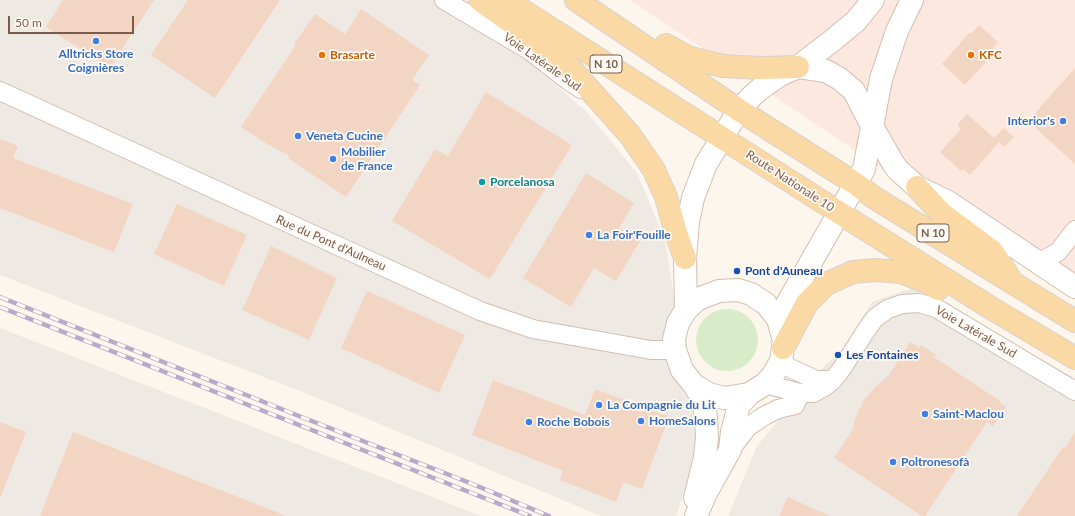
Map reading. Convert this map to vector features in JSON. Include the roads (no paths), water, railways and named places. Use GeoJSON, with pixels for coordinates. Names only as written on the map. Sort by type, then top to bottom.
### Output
{"type":"FeatureCollection","features":[{"type":"Feature","properties":{"kind":"main road"},"geometry":{"type":"LineString","coordinates":[[480,0],[539,42],[572,70],[630,135],[654,170],[666,197],[685,258]]}},
{"type":"Feature","properties":{"kind":"main road","name":"Route Nationale 10"},"geometry":{"type":"LineString","coordinates":[[506,0],[991,308],[1075,358]]}},
{"type":"Feature","properties":{"kind":"main road","name":"N 10"},"geometry":{"type":"LineString","coordinates":[[576,0],[739,110],[856,184],[880,201],[1075,321]]}},
{"type":"Feature","properties":{"kind":"main road"},"geometry":{"type":"LineString","coordinates":[[625,32],[643,30],[690,58],[723,66],[760,68],[798,67]]}},
{"type":"Feature","properties":{"kind":"main road"},"geometry":{"type":"LineString","coordinates":[[917,187],[941,213],[992,251],[1012,281]]}},
{"type":"Feature","properties":{"kind":"main road"},"geometry":{"type":"LineString","coordinates":[[782,349],[807,303],[826,284],[853,272],[875,270],[900,272],[927,282],[963,305],[991,308]]}},
{"type":"Feature","properties":{"kind":"street","name":"Voie Latérale Sud"},"geometry":{"type":"LineString","coordinates":[[444,0],[530,51],[566,79],[598,100]]}},
{"type":"Feature","properties":{"kind":"street"},"geometry":{"type":"LineString","coordinates":[[686,310],[685,258],[692,198],[706,164],[722,137],[739,110],[760,89],[780,75],[798,67],[833,40],[856,21],[873,0]]}},
{"type":"Feature","properties":{"kind":"street"},"geometry":{"type":"LineString","coordinates":[[730,450],[732,432],[739,405],[773,375],[782,349],[787,304],[864,169],[882,79],[897,31],[912,0]]}},
{"type":"Feature","properties":{"kind":"street"},"geometry":{"type":"LineString","coordinates":[[798,67],[826,71],[840,79],[854,91],[873,128],[898,170],[917,187],[948,202],[1075,287]]}},
{"type":"Feature","properties":{"kind":"street","name":"Rue du Pont d'Aulneau"},"geometry":{"type":"LineString","coordinates":[[0,92],[480,311],[533,329],[651,350],[675,350]]}},
{"type":"Feature","properties":{"kind":"street"},"geometry":{"type":"LineString","coordinates":[[1038,263],[1058,252],[1075,230]]}},
{"type":"Feature","properties":{"kind":"street"},"geometry":{"type":"LineString","coordinates":[[692,516],[708,437],[702,399],[682,370],[675,350],[674,339],[678,323],[686,310],[698,299],[719,290],[738,290],[751,294],[766,304],[778,319],[782,349],[788,367],[816,380],[833,380]]}},
{"type":"Feature","properties":{"kind":"street","name":"Voie Latérale Sud"},"geometry":{"type":"LineString","coordinates":[[757,389],[800,393],[813,392],[826,386],[833,380],[843,367],[875,318],[888,309],[902,304],[919,302],[936,308],[1075,390]]}},
{"type":"Feature","properties":{"kind":"street"},"geometry":{"type":"LineString","coordinates":[[694,386],[709,394],[724,398],[757,389]]}},
{"type":"Feature","properties":{"kind":"street"},"geometry":{"type":"LineString","coordinates":[[696,516],[706,493],[730,450],[748,427],[764,416],[778,409],[795,405],[800,393]]}},
{"type":"Feature","properties":{"kind":"railway"},"geometry":{"type":"LineString","coordinates":[[0,297],[470,483],[549,516]]}},
{"type":"Feature","properties":{"kind":"railway"},"geometry":{"type":"LineString","coordinates":[[0,307],[530,516]]}},
{"type":"Feature","properties":{"kind":"place","name":"Alltricks Store Coignières"},"geometry":{"type":"Point","coordinates":[96,41]}},
{"type":"Feature","properties":{"kind":"place","name":"Brasarte"},"geometry":{"type":"Point","coordinates":[322,55]}},
{"type":"Feature","properties":{"kind":"place","name":"KFC"},"geometry":{"type":"Point","coordinates":[971,55]}},
{"type":"Feature","properties":{"kind":"place","name":"Interior's"},"geometry":{"type":"Point","coordinates":[1063,121]}},
{"type":"Feature","properties":{"kind":"place","name":"Veneta Cucine"},"geometry":{"type":"Point","coordinates":[298,136]}},
{"type":"Feature","properties":{"kind":"place","name":"Mobilier de France"},"geometry":{"type":"Point","coordinates":[333,159]}},
{"type":"Feature","properties":{"kind":"place","name":"Porcelanosa"},"geometry":{"type":"Point","coordinates":[482,182]}},
{"type":"Feature","properties":{"kind":"place","name":"La Foir'Fouille"},"geometry":{"type":"Point","coordinates":[589,235]}},
{"type":"Feature","properties":{"kind":"place","name":"Pont d'Auneau"},"geometry":{"type":"Point","coordinates":[737,271]}},
{"type":"Feature","properties":{"kind":"place","name":"Les Fontaines"},"geometry":{"type":"Point","coordinates":[838,355]}},
{"type":"Feature","properties":{"kind":"place","name":"La Compagnie du Lit"},"geometry":{"type":"Point","coordinates":[599,405]}},
{"type":"Feature","properties":{"kind":"place","name":"Saint-Maclou"},"geometry":{"type":"Point","coordinates":[925,414]}},
{"type":"Feature","properties":{"kind":"place","name":"HomeSalons"},"geometry":{"type":"Point","coordinates":[641,421]}},
{"type":"Feature","properties":{"kind":"place","name":"Roche Bobois"},"geometry":{"type":"Point","coordinates":[529,422]}},
{"type":"Feature","properties":{"kind":"place","name":"Poltronesofà"},"geometry":{"type":"Point","coordinates":[893,462]}}]}
